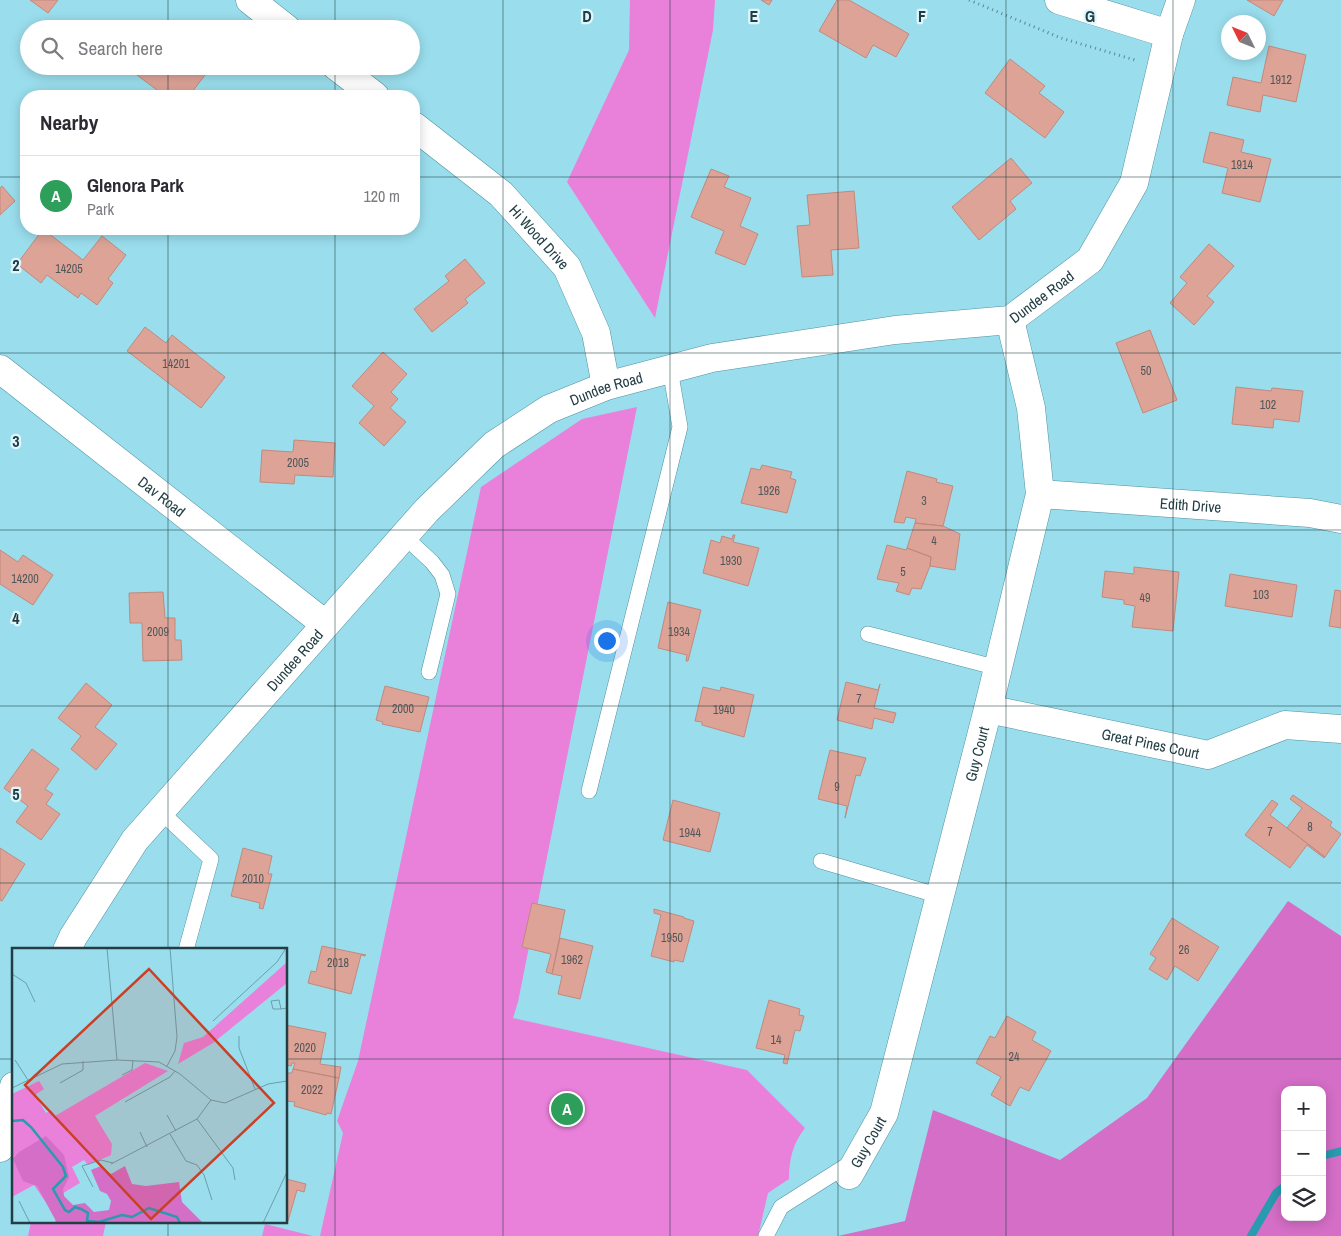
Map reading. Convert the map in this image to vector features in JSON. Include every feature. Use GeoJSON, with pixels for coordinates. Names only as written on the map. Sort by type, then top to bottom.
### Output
{"type":"FeatureCollection","features":[{"type":"Feature","properties":{"kind":"street"},"geometry":{"type":"LineString","coordinates":[[250,0],[276,20]]}},
{"type":"Feature","properties":{"kind":"street"},"geometry":{"type":"LineString","coordinates":[[1059,0],[1169,34]]}},
{"type":"Feature","properties":{"kind":"street","name":"Dundee Road"},"geometry":{"type":"LineString","coordinates":[[68,948],[73,937],[136,840],[160,811],[427,510],[494,445],[549,409],[606,386],[712,358],[895,330],[1010,320],[1090,260],[1134,182],[1169,34],[1181,0]]}},
{"type":"Feature","properties":{"kind":"street"},"geometry":{"type":"LineString","coordinates":[[348,75],[367,90]]}},
{"type":"Feature","properties":{"kind":"street","name":"Hi Wood Drive"},"geometry":{"type":"LineString","coordinates":[[420,131],[501,194],[567,267],[596,333],[606,386]]}},
{"type":"Feature","properties":{"kind":"street","name":"Guy Court"},"geometry":{"type":"LineString","coordinates":[[853,1167],[884,1113],[988,709],[1040,494],[1031,408],[1010,320]]}},
{"type":"Feature","properties":{"kind":"street","name":"Dav Road"},"geometry":{"type":"LineString","coordinates":[[0,369],[325,624]]}},
{"type":"Feature","properties":{"kind":"street","name":"Edith Drive"},"geometry":{"type":"LineString","coordinates":[[1040,494],[1310,513],[1341,518]]}},
{"type":"Feature","properties":{"kind":"street","name":"Great Pines Court"},"geometry":{"type":"LineString","coordinates":[[988,709],[1208,755],[1285,725],[1341,729]]}},
{"type":"Feature","properties":{"kind":"street"},"geometry":{"type":"LineString","coordinates":[[0,1148],[12,1095]]}},
{"type":"Feature","properties":{"kind":"lane"},"geometry":{"type":"LineString","coordinates":[[589,790],[680,428],[670,369]]}},
{"type":"Feature","properties":{"kind":"lane"},"geometry":{"type":"LineString","coordinates":[[404,536],[432,562],[442,575],[448,594],[429,672]]}},
{"type":"Feature","properties":{"kind":"lane"},"geometry":{"type":"LineString","coordinates":[[868,634],[998,668]]}},
{"type":"Feature","properties":{"kind":"lane"},"geometry":{"type":"LineString","coordinates":[[160,811],[211,859],[187,948]]}},
{"type":"Feature","properties":{"kind":"lane"},"geometry":{"type":"LineString","coordinates":[[821,861],[940,896]]}},
{"type":"Feature","properties":{"kind":"lane"},"geometry":{"type":"LineString","coordinates":[[766,1236],[781,1207],[853,1167]]}},
{"type":"Feature","properties":{"kind":"path"},"geometry":{"type":"LineString","coordinates":[[968,0],[1061,38],[1161,68]]}},
{"type":"Feature","properties":{"kind":"shaded area"},"geometry":{"type":"Polygon","coordinates":[[[630,0],[715,0],[713,30],[655,318],[567,182],[629,50],[630,0]]]}},
{"type":"Feature","properties":{"kind":"shaded area"},"geometry":{"type":"Polygon","coordinates":[[[637,407],[518,1002],[513,1018],[747,1070],[805,1128],[797,1139],[792,1152],[789,1179],[768,1193],[758,1236],[320,1236],[343,1133],[337,1121],[358,1061],[481,487],[582,419],[637,407]]]}},
{"type":"Feature","properties":{"kind":"shaded area"},"geometry":{"type":"Polygon","coordinates":[[[1288,901],[1341,936],[1341,1236],[838,1236],[905,1221],[933,1110],[1060,1160],[1147,1098],[1288,901]]]}},
{"type":"Feature","properties":{"kind":"shaded area"},"geometry":{"type":"Polygon","coordinates":[[[31,1224],[106,1224],[103,1236],[28,1236],[31,1224]]]}},
{"type":"Feature","properties":{"kind":"shaded area"},"geometry":{"type":"Polygon","coordinates":[[[265,1224],[313,1236],[262,1236],[265,1224]]]}},
{"type":"Feature","properties":{"kind":"building"},"geometry":{"type":"Polygon","coordinates":[[[30,0],[58,0],[48,13],[30,0]]]}},
{"type":"Feature","properties":{"kind":"building"},"geometry":{"type":"Polygon","coordinates":[[[761,0],[772,0],[769,5],[761,0]]]}},
{"type":"Feature","properties":{"kind":"building"},"geometry":{"type":"Polygon","coordinates":[[[837,0],[849,0],[909,34],[896,57],[873,45],[866,58],[819,31],[837,0]]]}},
{"type":"Feature","properties":{"kind":"building"},"geometry":{"type":"Polygon","coordinates":[[[1247,0],[1283,0],[1274,16],[1247,0]]]}},
{"type":"Feature","properties":{"kind":"building"},"geometry":{"type":"Polygon","coordinates":[[[1269,46],[1306,55],[1296,102],[1263,95],[1260,112],[1227,105],[1233,77],[1261,83],[1269,46]]]}},
{"type":"Feature","properties":{"kind":"building"},"geometry":{"type":"Polygon","coordinates":[[[1010,59],[1045,86],[1039,93],[1064,112],[1045,138],[985,93],[1010,59]]]}},
{"type":"Feature","properties":{"kind":"building"},"geometry":{"type":"Polygon","coordinates":[[[137,75],[205,75],[194,90],[157,90],[137,75]]]}},
{"type":"Feature","properties":{"kind":"building"},"geometry":{"type":"Polygon","coordinates":[[[1210,132],[1244,140],[1241,152],[1271,159],[1260,202],[1222,193],[1228,168],[1203,162],[1210,132]]]}},
{"type":"Feature","properties":{"kind":"building"},"geometry":{"type":"Polygon","coordinates":[[[1011,158],[1032,183],[1010,201],[1016,209],[979,240],[952,207],[1011,158]]]}},
{"type":"Feature","properties":{"kind":"building"},"geometry":{"type":"Polygon","coordinates":[[[711,169],[729,176],[724,187],[751,198],[740,226],[758,234],[745,265],[715,253],[724,231],[691,217],[711,169]]]}},
{"type":"Feature","properties":{"kind":"building"},"geometry":{"type":"Polygon","coordinates":[[[2,186],[15,201],[0,215],[0,188],[2,186]]]}},
{"type":"Feature","properties":{"kind":"building"},"geometry":{"type":"Polygon","coordinates":[[[854,191],[859,248],[831,250],[833,275],[802,277],[797,226],[810,225],[807,195],[854,191]]]}},
{"type":"Feature","properties":{"kind":"building"},"geometry":{"type":"Polygon","coordinates":[[[39,235],[51,235],[83,260],[102,236],[126,255],[108,279],[113,283],[97,305],[81,293],[78,298],[47,275],[41,283],[17,264],[39,235]]]}},
{"type":"Feature","properties":{"kind":"building"},"geometry":{"type":"Polygon","coordinates":[[[1209,244],[1234,266],[1207,296],[1214,302],[1194,325],[1170,303],[1187,283],[1180,277],[1209,244]]]}},
{"type":"Feature","properties":{"kind":"building"},"geometry":{"type":"Polygon","coordinates":[[[465,259],[485,283],[465,299],[468,303],[432,332],[414,309],[449,281],[445,276],[465,259]]]}},
{"type":"Feature","properties":{"kind":"building"},"geometry":{"type":"Polygon","coordinates":[[[145,327],[166,343],[172,335],[225,377],[201,408],[127,351],[145,327]]]}},
{"type":"Feature","properties":{"kind":"building"},"geometry":{"type":"Polygon","coordinates":[[[1150,330],[1177,400],[1143,413],[1116,343],[1150,330]]]}},
{"type":"Feature","properties":{"kind":"building"},"geometry":{"type":"Polygon","coordinates":[[[383,352],[407,374],[391,392],[398,399],[390,408],[406,422],[384,446],[359,423],[374,406],[352,386],[383,352]]]}},
{"type":"Feature","properties":{"kind":"building"},"geometry":{"type":"Polygon","coordinates":[[[1236,387],[1271,391],[1272,388],[1303,391],[1299,422],[1274,419],[1273,428],[1232,424],[1236,387]]]}},
{"type":"Feature","properties":{"kind":"building"},"geometry":{"type":"Polygon","coordinates":[[[294,440],[335,443],[333,477],[295,475],[294,484],[260,482],[262,450],[293,452],[294,440]]]}},
{"type":"Feature","properties":{"kind":"building"},"geometry":{"type":"Polygon","coordinates":[[[762,465],[792,472],[790,478],[796,480],[787,513],[741,503],[751,468],[760,470],[762,465]]]}},
{"type":"Feature","properties":{"kind":"building"},"geometry":{"type":"Polygon","coordinates":[[[907,471],[937,479],[936,482],[953,486],[943,526],[915,523],[916,519],[906,517],[904,523],[894,522],[907,471]]]}},
{"type":"Feature","properties":{"kind":"building"},"geometry":{"type":"Polygon","coordinates":[[[915,523],[943,526],[960,534],[955,570],[930,566],[931,557],[907,548],[915,523]]]}},
{"type":"Feature","properties":{"kind":"building"},"geometry":{"type":"Polygon","coordinates":[[[733,535],[735,535],[733,542],[759,548],[748,586],[703,573],[711,540],[720,543],[722,536],[732,539],[733,535]]]}},
{"type":"Feature","properties":{"kind":"building"},"geometry":{"type":"Polygon","coordinates":[[[887,545],[906,550],[907,548],[931,557],[930,566],[921,589],[912,588],[909,595],[896,591],[899,583],[877,579],[887,545]]]}},
{"type":"Feature","properties":{"kind":"building"},"geometry":{"type":"Polygon","coordinates":[[[0,550],[18,562],[23,555],[53,575],[33,605],[0,584],[0,550]]]}},
{"type":"Feature","properties":{"kind":"building"},"geometry":{"type":"Polygon","coordinates":[[[1134,567],[1179,572],[1173,631],[1132,627],[1135,606],[1124,604],[1124,600],[1102,597],[1105,571],[1134,574],[1134,567]]]}},
{"type":"Feature","properties":{"kind":"building"},"geometry":{"type":"Polygon","coordinates":[[[1230,574],[1297,585],[1292,617],[1225,606],[1230,574]]]}},
{"type":"Feature","properties":{"kind":"building"},"geometry":{"type":"Polygon","coordinates":[[[1335,590],[1341,591],[1341,628],[1329,626],[1335,590]]]}},
{"type":"Feature","properties":{"kind":"building"},"geometry":{"type":"Polygon","coordinates":[[[163,592],[165,618],[175,618],[175,640],[181,640],[182,660],[143,661],[142,623],[130,623],[129,593],[163,592]]]}},
{"type":"Feature","properties":{"kind":"building"},"geometry":{"type":"Polygon","coordinates":[[[668,602],[701,610],[688,661],[686,661],[687,655],[658,648],[668,602]]]}},
{"type":"Feature","properties":{"kind":"building"},"geometry":{"type":"Polygon","coordinates":[[[846,682],[878,690],[880,684],[874,708],[896,713],[893,723],[874,718],[872,729],[837,720],[846,682]]]}},
{"type":"Feature","properties":{"kind":"building"},"geometry":{"type":"Polygon","coordinates":[[[86,683],[112,705],[95,727],[117,744],[96,770],[71,749],[81,736],[58,718],[86,683]]]}},
{"type":"Feature","properties":{"kind":"building"},"geometry":{"type":"Polygon","coordinates":[[[385,686],[429,697],[420,732],[382,724],[383,722],[376,720],[385,686]]]}},
{"type":"Feature","properties":{"kind":"building"},"geometry":{"type":"Polygon","coordinates":[[[703,687],[720,691],[721,687],[754,695],[744,737],[702,725],[702,722],[695,721],[703,687]]]}},
{"type":"Feature","properties":{"kind":"building"},"geometry":{"type":"Polygon","coordinates":[[[32,749],[59,769],[45,789],[53,794],[46,804],[60,814],[41,840],[16,822],[28,806],[4,788],[32,749]]]}},
{"type":"Feature","properties":{"kind":"building"},"geometry":{"type":"Polygon","coordinates":[[[830,750],[866,758],[860,776],[856,775],[845,818],[847,806],[818,799],[830,750]]]}},
{"type":"Feature","properties":{"kind":"building"},"geometry":{"type":"Polygon","coordinates":[[[1293,795],[1332,822],[1330,826],[1341,834],[1325,857],[1287,828],[1302,808],[1290,799],[1293,795]]]}},
{"type":"Feature","properties":{"kind":"building"},"geometry":{"type":"Polygon","coordinates":[[[673,800],[720,813],[710,852],[663,840],[673,800]]]}},
{"type":"Feature","properties":{"kind":"building"},"geometry":{"type":"Polygon","coordinates":[[[1272,800],[1278,804],[1270,815],[1324,858],[1307,845],[1290,868],[1245,835],[1272,800]]]}},
{"type":"Feature","properties":{"kind":"building"},"geometry":{"type":"Polygon","coordinates":[[[0,848],[25,864],[2,901],[0,900],[0,848]]]}},
{"type":"Feature","properties":{"kind":"building"},"geometry":{"type":"Polygon","coordinates":[[[243,848],[272,856],[268,874],[272,874],[263,909],[259,908],[260,903],[231,896],[243,848]]]}},
{"type":"Feature","properties":{"kind":"building"},"geometry":{"type":"Polygon","coordinates":[[[532,903],[565,910],[552,974],[546,972],[551,954],[522,947],[532,903]]]}},
{"type":"Feature","properties":{"kind":"building"},"geometry":{"type":"Polygon","coordinates":[[[654,909],[694,921],[683,962],[674,960],[674,962],[651,956],[661,915],[654,913],[654,909]]]}},
{"type":"Feature","properties":{"kind":"building"},"geometry":{"type":"Polygon","coordinates":[[[1172,918],[1219,947],[1198,981],[1175,966],[1167,980],[1149,969],[1156,958],[1150,954],[1172,918]]]}},
{"type":"Feature","properties":{"kind":"building"},"geometry":{"type":"Polygon","coordinates":[[[560,938],[593,946],[580,999],[558,994],[562,976],[552,974],[560,938]]]}},
{"type":"Feature","properties":{"kind":"building"},"geometry":{"type":"Polygon","coordinates":[[[322,946],[366,955],[361,955],[351,994],[308,983],[311,971],[316,972],[322,946]]]}},
{"type":"Feature","properties":{"kind":"building"},"geometry":{"type":"Polygon","coordinates":[[[769,1000],[800,1009],[799,1015],[804,1016],[800,1031],[795,1030],[787,1064],[783,1063],[785,1055],[756,1048],[769,1000]]]}},
{"type":"Feature","properties":{"kind":"building"},"geometry":{"type":"Polygon","coordinates":[[[1007,1016],[1036,1032],[1032,1040],[1051,1051],[1029,1091],[1020,1087],[1010,1106],[991,1095],[1001,1077],[976,1063],[990,1036],[995,1038],[1007,1016]]]}},
{"type":"Feature","properties":{"kind":"building"},"geometry":{"type":"Polygon","coordinates":[[[288,1025],[326,1033],[320,1064],[341,1067],[339,1078],[293,1069],[295,1063],[292,1063],[291,1066],[288,1065],[288,1025]]]}},
{"type":"Feature","properties":{"kind":"building"},"geometry":{"type":"Polygon","coordinates":[[[293,1069],[339,1078],[331,1114],[327,1113],[326,1115],[294,1106],[295,1102],[288,1101],[288,1073],[292,1073],[293,1069]]]}},
{"type":"Feature","properties":{"kind":"building"},"geometry":{"type":"Polygon","coordinates":[[[288,1180],[306,1184],[304,1192],[297,1190],[288,1221],[288,1180]]]}},
{"type":"Feature","properties":{"kind":"waterway"},"geometry":{"type":"LineString","coordinates":[[1326,1155],[1341,1151]]}},
{"type":"Feature","properties":{"kind":"waterway"},"geometry":{"type":"LineString","coordinates":[[1251,1236],[1276,1193],[1281,1189]]}},
{"type":"Feature","properties":{"kind":"place","name":"Glenora Park"},"geometry":{"type":"Point","coordinates":[567,1109]}}]}
